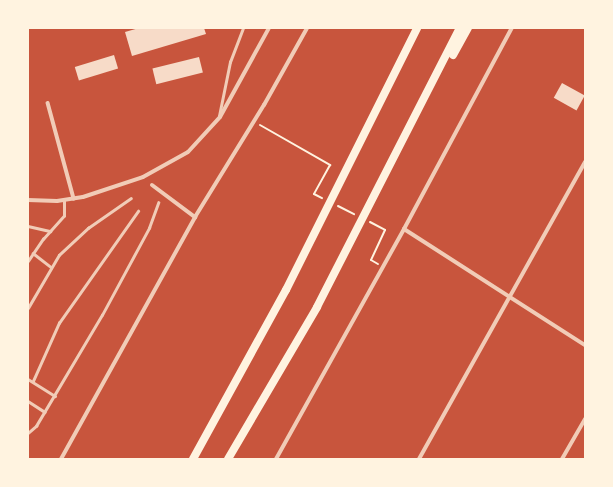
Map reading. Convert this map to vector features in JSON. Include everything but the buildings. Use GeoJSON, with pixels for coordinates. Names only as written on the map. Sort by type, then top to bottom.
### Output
{"type":"FeatureCollection","features":[{"type":"Feature","properties":{"kind":"highway"},"geometry":{"type":"LineString","coordinates":[[384,93],[411,28]]}},
{"type":"Feature","properties":{"kind":"highway"},"geometry":{"type":"LineString","coordinates":[[193,459],[286,290],[417,28]]}},
{"type":"Feature","properties":{"kind":"highway"},"geometry":{"type":"LineString","coordinates":[[228,459],[317,307],[421,109],[460,28]]}},
{"type":"Feature","properties":{"kind":"highway"},"geometry":{"type":"LineString","coordinates":[[421,109],[468,28]]}},
{"type":"Feature","properties":{"kind":"street"},"geometry":{"type":"LineString","coordinates":[[28,200],[64,200],[74,198],[143,177],[188,152],[218,119],[269,28]]}},
{"type":"Feature","properties":{"kind":"street"},"geometry":{"type":"LineString","coordinates":[[61,459],[195,217],[254,121],[307,28]]}},
{"type":"Feature","properties":{"kind":"street"},"geometry":{"type":"LineString","coordinates":[[276,459],[404,229],[512,28]]}},
{"type":"Feature","properties":{"kind":"street"},"geometry":{"type":"LineString","coordinates":[[48,103],[74,198]]}},
{"type":"Feature","properties":{"kind":"street"},"geometry":{"type":"LineString","coordinates":[[419,459],[511,297],[585,162]]}},
{"type":"Feature","properties":{"kind":"street"},"geometry":{"type":"LineString","coordinates":[[152,185],[195,217]]}},
{"type":"Feature","properties":{"kind":"street"},"geometry":{"type":"LineString","coordinates":[[404,229],[585,345]]}},
{"type":"Feature","properties":{"kind":"street"},"geometry":{"type":"LineString","coordinates":[[562,459],[585,419]]}},
{"type":"Feature","properties":{"kind":"lane"},"geometry":{"type":"LineString","coordinates":[[218,119],[230,62],[243,28]]}},
{"type":"Feature","properties":{"kind":"lane"},"geometry":{"type":"LineString","coordinates":[[28,308],[52,267],[68,245],[131,198]]}},
{"type":"Feature","properties":{"kind":"lane"},"geometry":{"type":"LineString","coordinates":[[28,261],[64,216],[64,200]]}},
{"type":"Feature","properties":{"kind":"lane"},"geometry":{"type":"LineString","coordinates":[[28,433],[36,426],[55,396],[149,228],[158,203]]}},
{"type":"Feature","properties":{"kind":"lane"},"geometry":{"type":"LineString","coordinates":[[33,381],[59,323],[138,210]]}},
{"type":"Feature","properties":{"kind":"lane"},"geometry":{"type":"LineString","coordinates":[[28,226],[51,231]]}},
{"type":"Feature","properties":{"kind":"lane"},"geometry":{"type":"LineString","coordinates":[[33,253],[52,267]]}},
{"type":"Feature","properties":{"kind":"lane"},"geometry":{"type":"LineString","coordinates":[[28,378],[55,396]]}},
{"type":"Feature","properties":{"kind":"lane"},"geometry":{"type":"LineString","coordinates":[[28,401],[45,412]]}},
{"type":"Feature","properties":{"kind":"path"},"geometry":{"type":"LineString","coordinates":[[254,121],[330,165],[314,194],[328,201]]}},
{"type":"Feature","properties":{"kind":"path"},"geometry":{"type":"LineString","coordinates":[[336,204],[357,215]]}},
{"type":"Feature","properties":{"kind":"path"},"geometry":{"type":"LineString","coordinates":[[364,219],[385,230],[371,260]]}}]}
